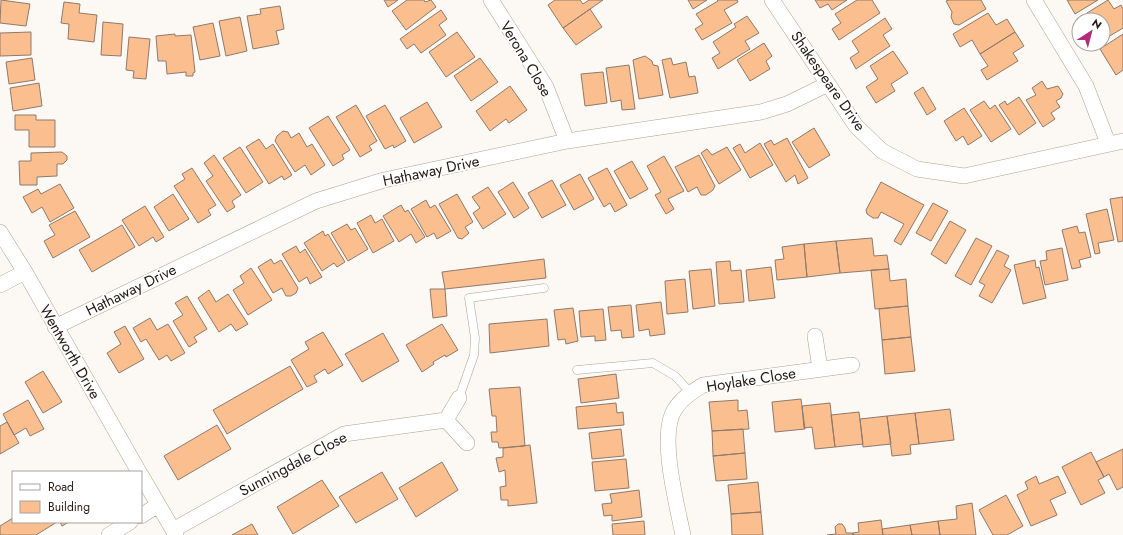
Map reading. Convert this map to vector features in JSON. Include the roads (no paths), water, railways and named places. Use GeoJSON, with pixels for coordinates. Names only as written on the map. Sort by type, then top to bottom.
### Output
{"type":"FeatureCollection","features":[{"type":"Feature","properties":{"kind":"street","name":"Verona Close"},"geometry":{"type":"LineString","coordinates":[[491,0],[546,87],[568,141]]}},
{"type":"Feature","properties":{"kind":"street","name":"Shakespeare Drive"},"geometry":{"type":"LineString","coordinates":[[772,0],[856,126],[882,151],[917,168],[964,176],[1108,143],[1123,141]]}},
{"type":"Feature","properties":{"kind":"street"},"geometry":{"type":"LineString","coordinates":[[1034,0],[1086,86],[1108,143]]}},
{"type":"Feature","properties":{"kind":"street","name":"Hathaway Drive"},"geometry":{"type":"LineString","coordinates":[[56,327],[316,202],[384,180],[568,141],[761,112],[787,104],[828,84]]}},
{"type":"Feature","properties":{"kind":"street","name":"Wentworth Drive"},"geometry":{"type":"LineString","coordinates":[[0,232],[25,272],[138,471]]}},
{"type":"Feature","properties":{"kind":"street"},"geometry":{"type":"LineString","coordinates":[[0,285],[25,272]]}},
{"type":"Feature","properties":{"kind":"street"},"geometry":{"type":"LineString","coordinates":[[815,336],[820,369]]}},
{"type":"Feature","properties":{"kind":"street","name":"Hoylake Close"},"geometry":{"type":"LineString","coordinates":[[683,535],[669,460],[668,427],[674,409],[691,393],[703,385],[852,365]]}},
{"type":"Feature","properties":{"kind":"street"},"geometry":{"type":"LineString","coordinates":[[459,398],[446,420],[466,443]]}},
{"type":"Feature","properties":{"kind":"street","name":"Sunningdale Close"},"geometry":{"type":"LineString","coordinates":[[174,532],[344,434],[446,420]]}},
{"type":"Feature","properties":{"kind":"street"},"geometry":{"type":"LineString","coordinates":[[142,477],[174,532]]}},
{"type":"Feature","properties":{"kind":"street"},"geometry":{"type":"LineString","coordinates":[[142,515],[158,505]]}},
{"type":"Feature","properties":{"kind":"street"},"geometry":{"type":"LineString","coordinates":[[109,535],[128,523]]}},
{"type":"Feature","properties":{"kind":"lane"},"geometry":{"type":"LineString","coordinates":[[459,398],[474,355],[475,338],[469,298],[544,288]]}},
{"type":"Feature","properties":{"kind":"lane"},"geometry":{"type":"LineString","coordinates":[[577,370],[653,363],[675,376],[691,393]]}}]}
